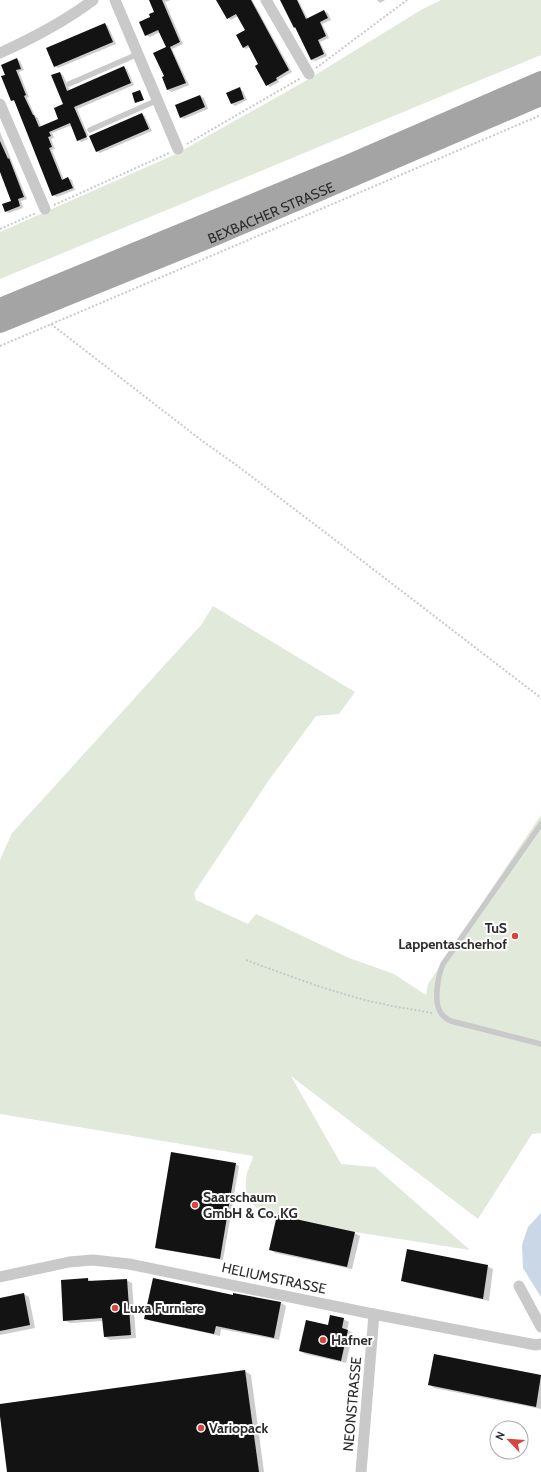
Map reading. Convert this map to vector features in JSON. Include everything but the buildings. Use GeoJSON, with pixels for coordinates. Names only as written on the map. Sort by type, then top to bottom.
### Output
{"type":"FeatureCollection","features":[{"type":"Feature","properties":{"kind":"main road","name":"BEXBACHER STRASSE"},"geometry":{"type":"LineString","coordinates":[[0,307],[340,167],[541,80]]}},
{"type":"Feature","properties":{"kind":"main road","name":"BEXBACHER STRASSE"},"geometry":{"type":"LineString","coordinates":[[0,324],[217,236],[541,97]]}},
{"type":"Feature","properties":{"kind":"street"},"geometry":{"type":"LineString","coordinates":[[0,52],[46,31],[65,20],[93,0]]}},
{"type":"Feature","properties":{"kind":"street"},"geometry":{"type":"LineString","coordinates":[[115,0],[178,149]]}},
{"type":"Feature","properties":{"kind":"street"},"geometry":{"type":"LineString","coordinates":[[266,0],[308,74]]}},
{"type":"Feature","properties":{"kind":"street"},"geometry":{"type":"LineString","coordinates":[[0,104],[45,209]]}},
{"type":"Feature","properties":{"kind":"street","name":"HELIUMSTRASSE"},"geometry":{"type":"LineString","coordinates":[[0,1277],[69,1262],[93,1260],[129,1264],[374,1314],[536,1345],[541,1344]]}},
{"type":"Feature","properties":{"kind":"street"},"geometry":{"type":"LineString","coordinates":[[519,1286],[541,1327]]}},
{"type":"Feature","properties":{"kind":"street","name":"NEONSTRASSE"},"geometry":{"type":"LineString","coordinates":[[361,1472],[374,1314]]}},
{"type":"Feature","properties":{"kind":"lane"},"geometry":{"type":"LineString","coordinates":[[69,84],[138,54]]}},
{"type":"Feature","properties":{"kind":"lane"},"geometry":{"type":"LineString","coordinates":[[90,130],[158,100]]}},
{"type":"Feature","properties":{"kind":"lane"},"geometry":{"type":"LineString","coordinates":[[541,824],[443,964],[439,974],[437,988],[437,1007],[441,1015],[451,1021],[541,1044]]}},
{"type":"Feature","properties":{"kind":"path"},"geometry":{"type":"LineString","coordinates":[[0,228],[178,149],[308,74],[407,0]]}},
{"type":"Feature","properties":{"kind":"path"},"geometry":{"type":"LineString","coordinates":[[0,346],[541,115]]}},
{"type":"Feature","properties":{"kind":"path"},"geometry":{"type":"LineString","coordinates":[[51,324],[201,440],[240,467],[541,698]]}},
{"type":"Feature","properties":{"kind":"path"},"geometry":{"type":"LineString","coordinates":[[246,960],[386,1005],[441,1015]]}},
{"type":"Feature","properties":{"kind":"shaded area"},"geometry":{"type":"Polygon","coordinates":[[[441,0],[541,0],[541,55],[0,279],[0,232],[176,154],[307,80],[421,10],[441,0]]]}},
{"type":"Feature","properties":{"kind":"shaded area"},"geometry":{"type":"Polygon","coordinates":[[[213,606],[355,692],[339,714],[316,716],[269,780],[194,893],[196,900],[248,924],[256,914],[349,958],[394,974],[426,995],[428,984],[541,815],[541,1133],[532,1134],[478,1219],[291,1076],[341,1164],[375,1167],[470,1250],[271,1219],[254,1205],[250,1200],[246,1189],[247,1173],[253,1156],[0,1114],[0,860],[12,833],[201,625],[213,606]]]}},
{"type":"Feature","properties":{"kind":"water"},"geometry":{"type":"Polygon","coordinates":[[[541,1213],[541,1297],[523,1268],[522,1245],[528,1227],[541,1213]]]}},
{"type":"Feature","properties":{"kind":"place","name":"TuS Lappentascherhof"},"geometry":{"type":"Point","coordinates":[515,936]}},
{"type":"Feature","properties":{"kind":"place","name":"Saarschaum GmbH & Co. KG"},"geometry":{"type":"Point","coordinates":[195,1205]}},
{"type":"Feature","properties":{"kind":"place","name":"Luxa Furniere"},"geometry":{"type":"Point","coordinates":[115,1308]}},
{"type":"Feature","properties":{"kind":"place","name":"Hafner"},"geometry":{"type":"Point","coordinates":[323,1340]}},
{"type":"Feature","properties":{"kind":"place","name":"Variopack"},"geometry":{"type":"Point","coordinates":[201,1428]}}]}
